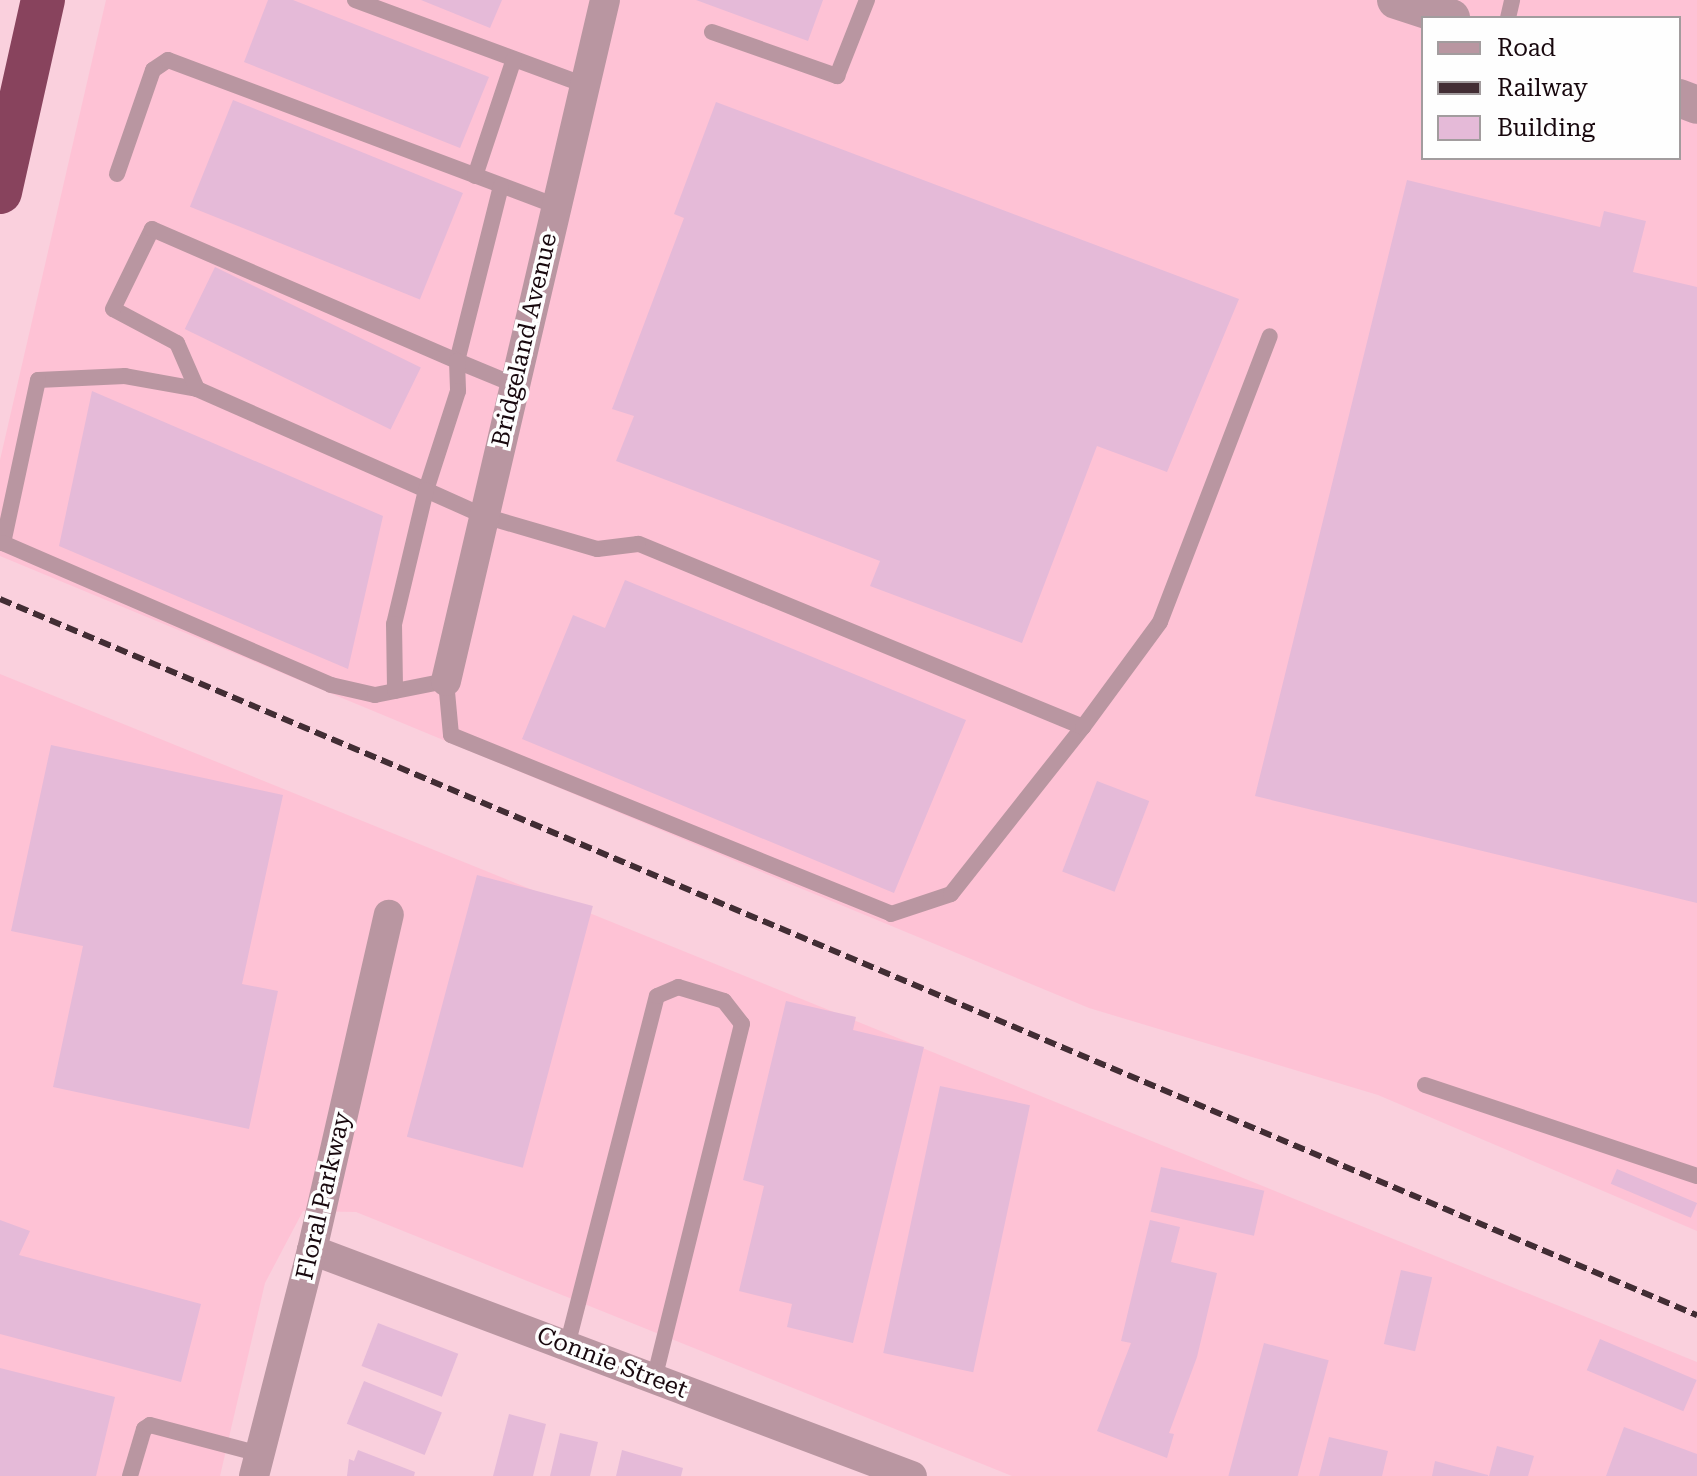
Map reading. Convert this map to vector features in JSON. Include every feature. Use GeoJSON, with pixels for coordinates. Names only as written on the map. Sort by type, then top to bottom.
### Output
{"type":"FeatureCollection","features":[{"type":"Feature","properties":{"kind":"highway"},"geometry":{"type":"LineString","coordinates":[[0,192],[43,0]]}},
{"type":"Feature","properties":{"kind":"street","name":"Bridgeland Avenue"},"geometry":{"type":"LineString","coordinates":[[446,681],[605,0]]}},
{"type":"Feature","properties":{"kind":"street"},"geometry":{"type":"LineString","coordinates":[[1396,0],[1445,16]]}},
{"type":"Feature","properties":{"kind":"street","name":"Floral Parkway"},"geometry":{"type":"LineString","coordinates":[[257,1465],[312,1250],[389,915]]}},
{"type":"Feature","properties":{"kind":"street","name":"Connie Street"},"geometry":{"type":"LineString","coordinates":[[312,1250],[912,1476]]}},
{"type":"Feature","properties":{"kind":"lane"},"geometry":{"type":"LineString","coordinates":[[355,0],[585,85]]}},
{"type":"Feature","properties":{"kind":"lane"},"geometry":{"type":"LineString","coordinates":[[712,32],[837,76],[867,0]]}},
{"type":"Feature","properties":{"kind":"lane"},"geometry":{"type":"LineString","coordinates":[[475,176],[514,59]]}},
{"type":"Feature","properties":{"kind":"lane"},"geometry":{"type":"LineString","coordinates":[[117,174],[153,70],[168,60],[556,206]]}},
{"type":"Feature","properties":{"kind":"lane"},"geometry":{"type":"LineString","coordinates":[[395,691],[394,624],[426,490],[458,391],[457,361],[501,186]]}},
{"type":"Feature","properties":{"kind":"lane"},"geometry":{"type":"LineString","coordinates":[[197,389],[177,343],[113,309],[152,229],[515,385]]}},
{"type":"Feature","properties":{"kind":"lane"},"geometry":{"type":"LineString","coordinates":[[1083,727],[638,544],[597,549],[484,516],[197,389],[125,376],[38,380],[3,543],[331,685],[375,695],[446,681],[451,735],[891,914],[951,894],[1083,727],[1160,622],[1270,336]]}},
{"type":"Feature","properties":{"kind":"lane"},"geometry":{"type":"LineString","coordinates":[[567,1346],[657,996],[678,987],[724,1001],[742,1024],[654,1379]]}},
{"type":"Feature","properties":{"kind":"lane"},"geometry":{"type":"LineString","coordinates":[[1425,1085],[1697,1176]]}},
{"type":"Feature","properties":{"kind":"lane"},"geometry":{"type":"LineString","coordinates":[[130,1476],[144,1429],[150,1425],[257,1465]]}},
{"type":"Feature","properties":{"kind":"shaded area"},"geometry":{"type":"Polygon","coordinates":[[[106,0],[1697,0],[1697,1231],[1378,1095],[1089,1008],[0,556],[0,460],[106,0]]]}},
{"type":"Feature","properties":{"kind":"shaded area"},"geometry":{"type":"Polygon","coordinates":[[[0,674],[1697,1362],[1697,1476],[1012,1476],[356,1212],[303,1211],[265,1283],[220,1476],[0,1476],[0,674]]]}},
{"type":"Feature","properties":{"kind":"building"},"geometry":{"type":"Polygon","coordinates":[[[268,0],[293,0],[489,77],[460,148],[244,62],[268,0]]]}},
{"type":"Feature","properties":{"kind":"building"},"geometry":{"type":"Polygon","coordinates":[[[421,0],[502,0],[490,28],[421,0]]]}},
{"type":"Feature","properties":{"kind":"building"},"geometry":{"type":"Polygon","coordinates":[[[696,0],[823,0],[808,41],[696,0]]]}},
{"type":"Feature","properties":{"kind":"building"},"geometry":{"type":"Polygon","coordinates":[[[233,100],[463,193],[420,300],[190,207],[233,100]]]}},
{"type":"Feature","properties":{"kind":"building"},"geometry":{"type":"Polygon","coordinates":[[[716,102],[1239,299],[1167,472],[1097,446],[1022,643],[870,586],[880,561],[616,461],[634,416],[612,409],[684,218],[674,214],[716,102]]]}},
{"type":"Feature","properties":{"kind":"building"},"geometry":{"type":"Polygon","coordinates":[[[1407,180],[1600,227],[1604,211],[1646,221],[1633,272],[1697,287],[1697,903],[1255,796],[1407,180]]]}},
{"type":"Feature","properties":{"kind":"building"},"geometry":{"type":"Polygon","coordinates":[[[215,267],[421,367],[391,429],[185,329],[215,267]]]}},
{"type":"Feature","properties":{"kind":"building"},"geometry":{"type":"Polygon","coordinates":[[[92,391],[383,516],[348,669],[59,546],[92,391]]]}},
{"type":"Feature","properties":{"kind":"building"},"geometry":{"type":"Polygon","coordinates":[[[625,580],[966,720],[894,893],[522,739],[573,615],[605,628],[625,580]]]}},
{"type":"Feature","properties":{"kind":"building"},"geometry":{"type":"Polygon","coordinates":[[[51,745],[283,795],[242,984],[278,991],[249,1129],[53,1087],[83,946],[11,931],[51,745]]]}},
{"type":"Feature","properties":{"kind":"building"},"geometry":{"type":"Polygon","coordinates":[[[1097,781],[1149,801],[1115,892],[1062,872],[1097,781]]]}},
{"type":"Feature","properties":{"kind":"building"},"geometry":{"type":"Polygon","coordinates":[[[477,875],[593,906],[523,1168],[407,1137],[477,875]]]}},
{"type":"Feature","properties":{"kind":"building"},"geometry":{"type":"Polygon","coordinates":[[[786,1001],[856,1017],[853,1030],[924,1047],[853,1343],[787,1327],[792,1304],[739,1291],[764,1186],[743,1180],[786,1001]]]}},
{"type":"Feature","properties":{"kind":"building"},"geometry":{"type":"Polygon","coordinates":[[[940,1086],[1030,1105],[973,1372],[883,1353],[940,1086]]]}},
{"type":"Feature","properties":{"kind":"building"},"geometry":{"type":"Polygon","coordinates":[[[1161,1167],[1264,1191],[1254,1236],[1151,1212],[1161,1167]]]}},
{"type":"Feature","properties":{"kind":"building"},"geometry":{"type":"Polygon","coordinates":[[[1617,1169],[1697,1203],[1691,1218],[1611,1184],[1617,1169]]]}},
{"type":"Feature","properties":{"kind":"building"},"geometry":{"type":"Polygon","coordinates":[[[0,1220],[30,1231],[19,1255],[201,1304],[181,1382],[0,1334],[0,1220]]]}},
{"type":"Feature","properties":{"kind":"building"},"geometry":{"type":"Polygon","coordinates":[[[1150,1220],[1180,1227],[1171,1262],[1217,1273],[1197,1357],[1169,1433],[1174,1434],[1167,1458],[1097,1431],[1131,1343],[1121,1341],[1150,1220]]]}},
{"type":"Feature","properties":{"kind":"building"},"geometry":{"type":"Polygon","coordinates":[[[1401,1270],[1432,1277],[1415,1351],[1384,1344],[1401,1270]]]}},
{"type":"Feature","properties":{"kind":"building"},"geometry":{"type":"Polygon","coordinates":[[[378,1323],[458,1354],[442,1397],[362,1366],[378,1323]]]}},
{"type":"Feature","properties":{"kind":"building"},"geometry":{"type":"Polygon","coordinates":[[[1600,1339],[1697,1380],[1683,1411],[1587,1370],[1600,1339]]]}},
{"type":"Feature","properties":{"kind":"building"},"geometry":{"type":"Polygon","coordinates":[[[1264,1343],[1329,1360],[1298,1476],[1228,1476],[1264,1343]]]}},
{"type":"Feature","properties":{"kind":"building"},"geometry":{"type":"Polygon","coordinates":[[[0,1368],[115,1397],[96,1476],[0,1476],[0,1368]]]}},
{"type":"Feature","properties":{"kind":"building"},"geometry":{"type":"Polygon","coordinates":[[[364,1381],[442,1412],[425,1455],[347,1424],[364,1381]]]}},
{"type":"Feature","properties":{"kind":"building"},"geometry":{"type":"Polygon","coordinates":[[[509,1414],[546,1424],[533,1476],[493,1476],[509,1414]]]}},
{"type":"Feature","properties":{"kind":"building"},"geometry":{"type":"Polygon","coordinates":[[[1624,1427],[1697,1454],[1697,1476],[1606,1476],[1624,1427]]]}},
{"type":"Feature","properties":{"kind":"building"},"geometry":{"type":"Polygon","coordinates":[[[560,1433],[598,1442],[590,1476],[550,1476],[560,1433]]]}},
{"type":"Feature","properties":{"kind":"building"},"geometry":{"type":"Polygon","coordinates":[[[1329,1437],[1388,1451],[1382,1476],[1319,1476],[1329,1437]]]}},
{"type":"Feature","properties":{"kind":"building"},"geometry":{"type":"Polygon","coordinates":[[[1497,1446],[1534,1456],[1528,1476],[1489,1476],[1497,1446]]]}},
{"type":"Feature","properties":{"kind":"building"},"geometry":{"type":"Polygon","coordinates":[[[358,1450],[415,1472],[414,1476],[347,1476],[349,1459],[354,1461],[358,1450]]]}},
{"type":"Feature","properties":{"kind":"building"},"geometry":{"type":"Polygon","coordinates":[[[622,1450],[683,1468],[681,1476],[616,1476],[622,1450]]]}},
{"type":"Feature","properties":{"kind":"building"},"geometry":{"type":"Polygon","coordinates":[[[1435,1461],[1488,1475],[1488,1476],[1432,1476],[1435,1461]]]}},
{"type":"Feature","properties":{"kind":"railway"},"geometry":{"type":"LineString","coordinates":[[0,599],[1697,1315]]}}]}
